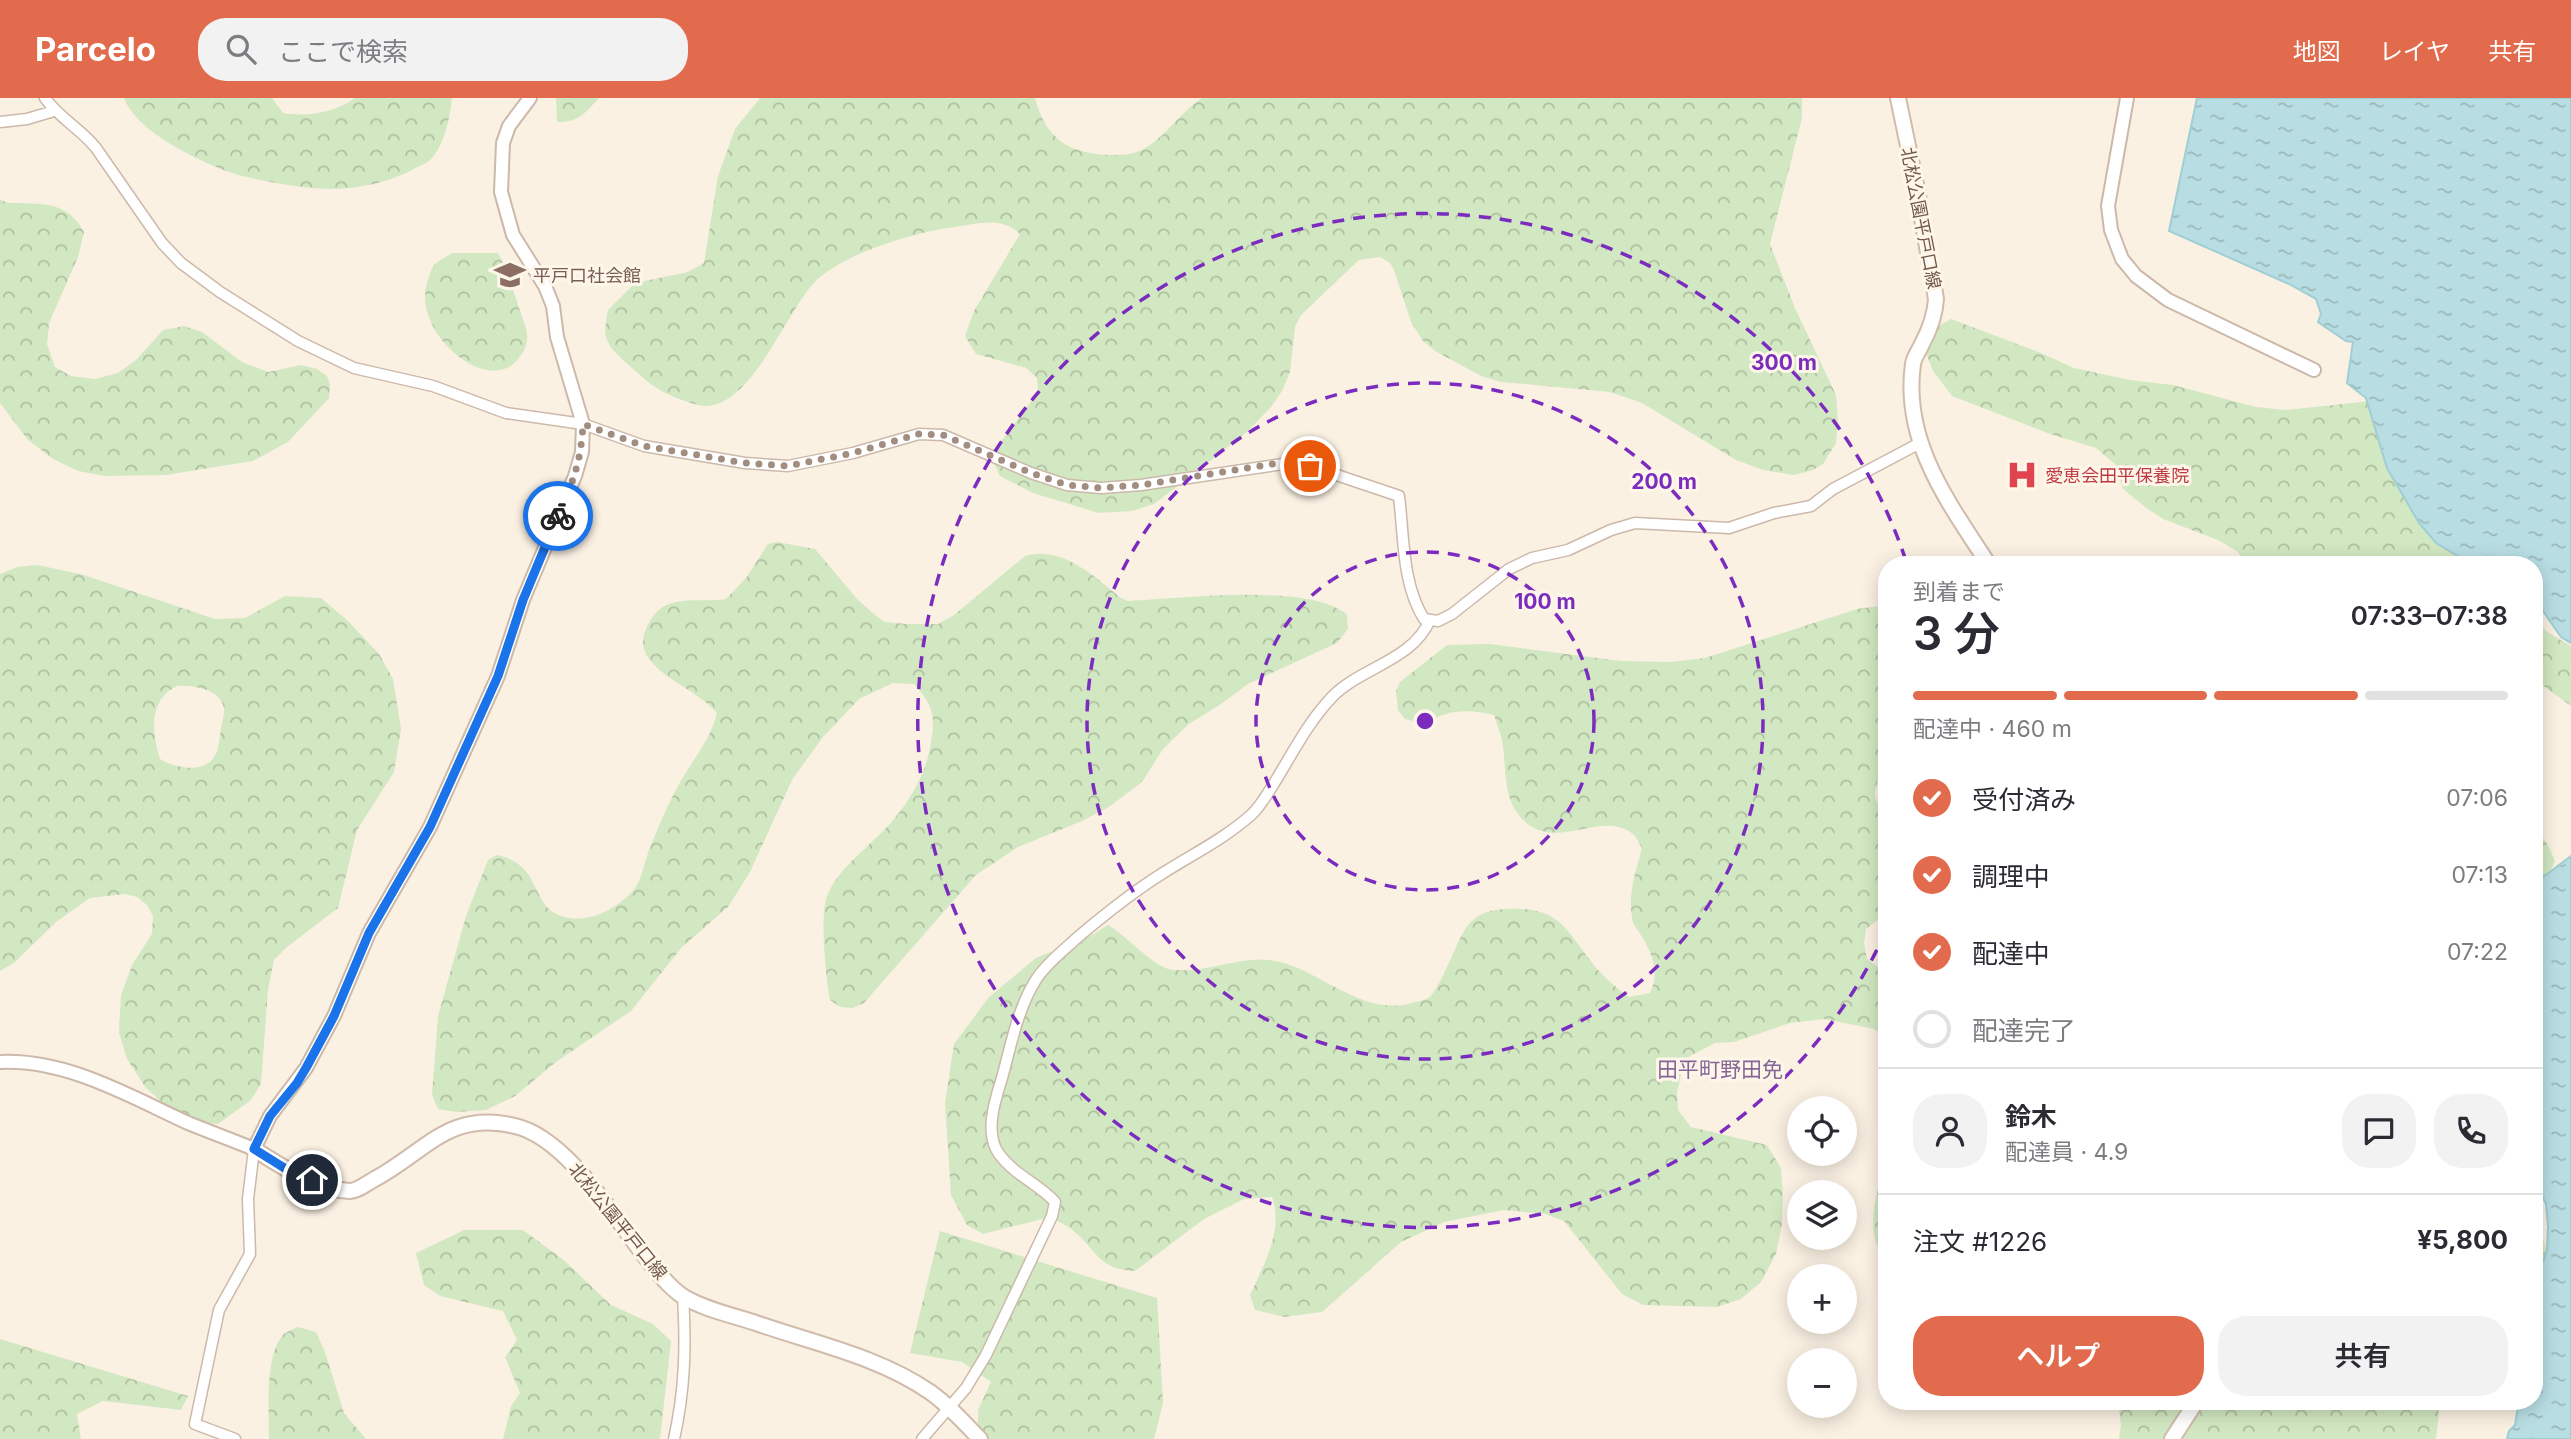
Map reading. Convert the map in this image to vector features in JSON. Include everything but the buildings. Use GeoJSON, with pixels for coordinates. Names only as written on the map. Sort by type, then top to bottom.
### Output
{"type":"FeatureCollection","features":[{"type":"Feature","properties":{"kind":"main road","name":"北松公園平戸口線"},"geometry":{"type":"LineString","coordinates":[[1898,98],[1936,299],[1935,316],[1914,359],[1912,415],[1933,474],[1984,556]]}},
{"type":"Feature","properties":{"kind":"main road","name":"北松公園平戸口線"},"geometry":{"type":"LineString","coordinates":[[254,1149],[294,1174],[329,1187],[353,1191],[383,1175],[453,1128],[471,1123],[516,1126],[534,1133],[553,1144],[575,1167],[662,1278],[683,1296],[859,1357],[905,1376],[950,1408],[980,1439]]}},
{"type":"Feature","properties":{"kind":"main road"},"geometry":{"type":"LineString","coordinates":[[2172,1439],[2191,1410]]}},
{"type":"Feature","properties":{"kind":"street"},"geometry":{"type":"LineString","coordinates":[[44,98],[54,111],[88,138],[143,218],[181,262],[219,292],[298,341],[354,368],[433,386],[506,413],[583,424],[644,446],[745,463],[788,466],[853,453],[908,436],[943,435],[1031,473],[1067,485],[1101,488],[1141,485],[1273,464],[1310,466],[1399,496],[1406,564],[1415,605],[1424,619],[1438,621],[1452,614],[1509,569],[1532,558],[1568,550],[1611,530],[1635,523],[1729,528],[1774,513],[1811,506],[1833,489],[1920,443]]}},
{"type":"Feature","properties":{"kind":"street"},"geometry":{"type":"LineString","coordinates":[[234,1439],[195,1424],[219,1310],[250,1254],[248,1199],[254,1149],[270,1116],[297,1083],[318,1047],[369,933],[430,827],[498,676],[523,600],[575,476],[582,452],[583,424],[557,337],[553,306],[545,286],[513,235],[501,192],[503,143],[509,126],[530,98]]}},
{"type":"Feature","properties":{"kind":"street"},"geometry":{"type":"LineString","coordinates":[[2127,98],[2108,206],[2111,230],[2122,259],[2136,276],[2168,300],[2314,370]]}},
{"type":"Feature","properties":{"kind":"street"},"geometry":{"type":"LineString","coordinates":[[0,122],[27,119],[54,111]]}},
{"type":"Feature","properties":{"kind":"street"},"geometry":{"type":"LineString","coordinates":[[922,1439],[966,1388],[1002,1323],[1041,1243],[1055,1202],[1047,1193],[1017,1172],[999,1154],[992,1140],[994,1104],[1020,1016],[1035,980],[1048,964],[1117,904],[1235,829],[1255,812],[1311,724],[1332,697],[1352,681],[1384,665],[1410,646],[1426,630],[1430,620]]}},
{"type":"Feature","properties":{"kind":"street"},"geometry":{"type":"LineString","coordinates":[[0,1062],[48,1066],[114,1087],[189,1123],[254,1149]]}},
{"type":"Feature","properties":{"kind":"street"},"geometry":{"type":"LineString","coordinates":[[674,1439],[681,1409],[686,1353],[683,1296]]}},
{"type":"Feature","properties":{"kind":"green space"},"geometry":{"type":"Polygon","coordinates":[[[124,98],[272,98],[283,113],[301,114],[320,113],[355,98],[452,98],[444,137],[432,158],[405,174],[385,181],[331,189],[263,181],[213,166],[153,132],[141,122],[124,98]]]}},
{"type":"Feature","properties":{"kind":"green space"},"geometry":{"type":"Polygon","coordinates":[[[556,98],[599,98],[576,119],[557,122],[556,98]]]}},
{"type":"Feature","properties":{"kind":"green space"},"geometry":{"type":"Polygon","coordinates":[[[760,98],[1035,98],[1045,124],[1061,141],[1082,151],[1109,155],[1131,154],[1145,148],[1202,98],[1802,98],[1802,118],[1770,244],[1795,308],[1836,395],[1836,443],[1823,464],[1813,470],[1794,475],[1763,470],[1736,460],[1642,403],[1610,392],[1501,382],[1481,376],[1435,351],[1423,341],[1411,322],[1394,270],[1390,263],[1380,257],[1359,260],[1301,315],[1295,327],[1290,372],[1282,391],[1247,432],[1154,504],[1132,511],[1099,513],[1033,493],[1000,476],[994,463],[997,447],[1038,392],[1037,378],[1026,368],[976,354],[965,336],[974,311],[1020,234],[997,223],[972,224],[900,239],[841,263],[813,284],[743,387],[713,405],[693,404],[655,387],[616,353],[606,337],[608,310],[635,283],[688,272],[704,263],[718,176],[735,129],[760,98]]]}},
{"type":"Feature","properties":{"kind":"green space"},"geometry":{"type":"Polygon","coordinates":[[[0,199],[10,203],[42,204],[58,208],[72,216],[84,232],[78,257],[49,323],[47,344],[55,367],[71,376],[95,379],[118,373],[136,360],[163,330],[184,326],[202,332],[242,362],[268,372],[301,365],[317,369],[327,376],[330,384],[329,398],[288,442],[253,461],[166,475],[105,476],[78,471],[53,459],[28,440],[0,403],[0,199]]]}},
{"type":"Feature","properties":{"kind":"green space"},"geometry":{"type":"Polygon","coordinates":[[[452,253],[498,253],[505,267],[527,338],[525,348],[518,359],[505,369],[489,370],[471,365],[440,338],[430,319],[425,300],[428,280],[434,265],[452,253]]]}},
{"type":"Feature","properties":{"kind":"green space"},"geometry":{"type":"Polygon","coordinates":[[[1951,319],[2074,368],[2130,380],[2173,385],[2256,407],[2286,410],[2389,399],[2487,556],[2240,556],[2218,540],[2163,519],[2145,507],[2123,489],[2115,464],[2096,448],[2050,434],[1952,396],[1933,371],[1925,350],[1926,333],[1951,319]]]}},
{"type":"Feature","properties":{"kind":"green space"},"geometry":{"type":"Polygon","coordinates":[[[777,542],[815,549],[858,600],[885,622],[938,624],[954,615],[1025,556],[1039,554],[1052,555],[1077,565],[1128,601],[1243,595],[1305,599],[1330,605],[1347,615],[1348,629],[1337,643],[1248,684],[1189,724],[1163,749],[1142,782],[1109,807],[1018,847],[976,875],[864,1003],[853,1008],[840,1007],[830,1000],[824,952],[825,904],[828,893],[849,864],[893,820],[915,789],[929,755],[933,724],[929,704],[914,684],[893,683],[859,699],[823,737],[792,780],[750,872],[728,907],[682,947],[631,1011],[556,1062],[515,1096],[486,1110],[456,1112],[438,1109],[432,1095],[438,1016],[466,916],[488,860],[497,855],[522,867],[550,910],[569,918],[579,919],[599,914],[617,905],[632,892],[666,809],[706,741],[717,713],[655,666],[643,643],[646,629],[656,613],[667,605],[685,601],[726,599],[746,578],[768,544],[777,542]]]}},
{"type":"Feature","properties":{"kind":"green space"},"geometry":{"type":"Polygon","coordinates":[[[38,565],[84,575],[215,619],[245,618],[285,596],[321,598],[348,621],[379,654],[393,679],[401,729],[394,772],[357,830],[338,908],[274,960],[268,990],[261,1084],[251,1100],[218,1124],[190,1123],[173,1112],[146,1088],[127,1059],[119,1033],[121,995],[132,965],[152,934],[153,916],[147,905],[137,897],[125,894],[90,898],[56,922],[14,963],[0,971],[0,574],[17,567],[38,565]],[[177,686],[168,692],[157,708],[154,728],[157,749],[160,759],[167,763],[200,767],[213,759],[217,751],[224,708],[212,692],[177,686]]]}},
{"type":"Feature","properties":{"kind":"green space"},"geometry":{"type":"Polygon","coordinates":[[[1878,606],[1878,781],[1875,795],[1878,804],[1878,920],[1866,929],[1864,943],[1867,959],[1878,967],[1878,1032],[1824,1019],[1790,1023],[1734,1042],[1715,1043],[1690,1056],[1682,1070],[1677,1093],[1678,1110],[1691,1127],[1767,1145],[1781,1168],[1782,1224],[1776,1254],[1761,1282],[1741,1299],[1717,1307],[1643,1305],[1622,1294],[1564,1221],[1545,1214],[1504,1210],[1444,1222],[1401,1242],[1322,1312],[1284,1317],[1255,1310],[1250,1295],[1274,1234],[1276,1222],[1272,1197],[1244,1199],[1204,1219],[1135,1271],[1123,1270],[1106,1263],[1072,1230],[1050,1217],[983,1234],[967,1225],[951,1195],[945,1103],[954,1044],[989,997],[1036,958],[1094,934],[1108,925],[1165,968],[1201,969],[1242,961],[1270,960],[1300,969],[1362,999],[1394,1006],[1422,1000],[1432,994],[1463,933],[1476,918],[1492,911],[1525,909],[1552,917],[1561,924],[1597,969],[1629,997],[1650,993],[1655,969],[1647,946],[1632,919],[1633,882],[1642,848],[1634,835],[1620,827],[1606,826],[1560,833],[1545,832],[1531,826],[1518,814],[1509,797],[1502,741],[1494,715],[1476,712],[1450,713],[1425,724],[1405,719],[1398,710],[1396,691],[1400,682],[1447,645],[1490,644],[1621,661],[1671,662],[1705,658],[1857,609],[1878,606]]]}},
{"type":"Feature","properties":{"kind":"green space"},"geometry":{"type":"Polygon","coordinates":[[[2543,628],[2571,646],[2571,706],[2543,686],[2543,628]]]}},
{"type":"Feature","properties":{"kind":"green space"},"geometry":{"type":"Polygon","coordinates":[[[2543,839],[2555,861],[2543,885],[2543,839]]]}},
{"type":"Feature","properties":{"kind":"green space"},"geometry":{"type":"Polygon","coordinates":[[[1878,1188],[1878,1248],[1873,1227],[1878,1188]]]}},
{"type":"Feature","properties":{"kind":"green space"},"geometry":{"type":"Polygon","coordinates":[[[464,1230],[523,1230],[565,1261],[611,1305],[653,1324],[671,1341],[660,1439],[503,1439],[511,1406],[520,1393],[505,1357],[517,1340],[503,1311],[440,1296],[424,1285],[416,1253],[464,1230]]]}},
{"type":"Feature","properties":{"kind":"green space"},"geometry":{"type":"Polygon","coordinates":[[[940,1231],[1157,1298],[1163,1403],[1154,1439],[978,1439],[978,1410],[991,1382],[962,1362],[910,1353],[940,1231]]]}},
{"type":"Feature","properties":{"kind":"green space"},"geometry":{"type":"Polygon","coordinates":[[[2543,1238],[2555,1284],[2543,1321],[2543,1238]]]}},
{"type":"Feature","properties":{"kind":"green space"},"geometry":{"type":"Polygon","coordinates":[[[298,1327],[316,1332],[344,1413],[366,1439],[269,1439],[272,1360],[282,1337],[298,1327]]]}},
{"type":"Feature","properties":{"kind":"green space"},"geometry":{"type":"Polygon","coordinates":[[[0,1339],[188,1396],[181,1410],[103,1401],[77,1414],[81,1439],[0,1439],[0,1339]]]}},
{"type":"Feature","properties":{"kind":"green space"},"geometry":{"type":"Polygon","coordinates":[[[2119,1410],[2438,1410],[2439,1413],[2436,1439],[2119,1439],[2119,1410]]]}},
{"type":"Feature","properties":{"kind":"water"},"geometry":{"type":"Polygon","coordinates":[[[2197,98],[2571,98],[2571,643],[2561,637],[2543,611],[2543,556],[2458,556],[2436,543],[2419,523],[2387,468],[2366,398],[2347,383],[2353,342],[2346,341],[2318,322],[2321,314],[2316,299],[2289,284],[2169,231],[2197,98]]]}},
{"type":"Feature","properties":{"kind":"water"},"geometry":{"type":"Polygon","coordinates":[[[2571,856],[2571,1439],[2507,1439],[2509,1431],[2515,1425],[2517,1410],[2543,1410],[2543,1262],[2547,1250],[2548,1227],[2543,1198],[2543,877],[2571,856]]]}},
{"type":"Feature","properties":{"kind":"way so far"},"geometry":{"type":"LineString","coordinates":[[558,516],[582,452],[583,424],[644,446],[745,463],[788,466],[853,453],[919,434],[943,435],[1031,473],[1067,485],[1101,488],[1141,485],[1273,464],[1310,466]]}},
{"type":"Feature","properties":{"kind":"place","name":"平戸口社会館"},"geometry":{"type":"Point","coordinates":[510,275]}},
{"type":"Feature","properties":{"kind":"place","name":"愛恵会田平保養院"},"geometry":{"type":"Point","coordinates":[2022,475]}},
{"type":"Feature","properties":{"kind":"district","name":"田平町野田免"},"geometry":{"type":"Point","coordinates":[1720,1069]}},
{"type":"Feature","properties":{"kind":"route"},"geometry":{"type":"LineString","coordinates":[[312,1180],[294,1174],[254,1149],[270,1116],[306,1068],[334,1016],[369,933],[430,827],[498,676],[523,600],[558,516]]}}]}
